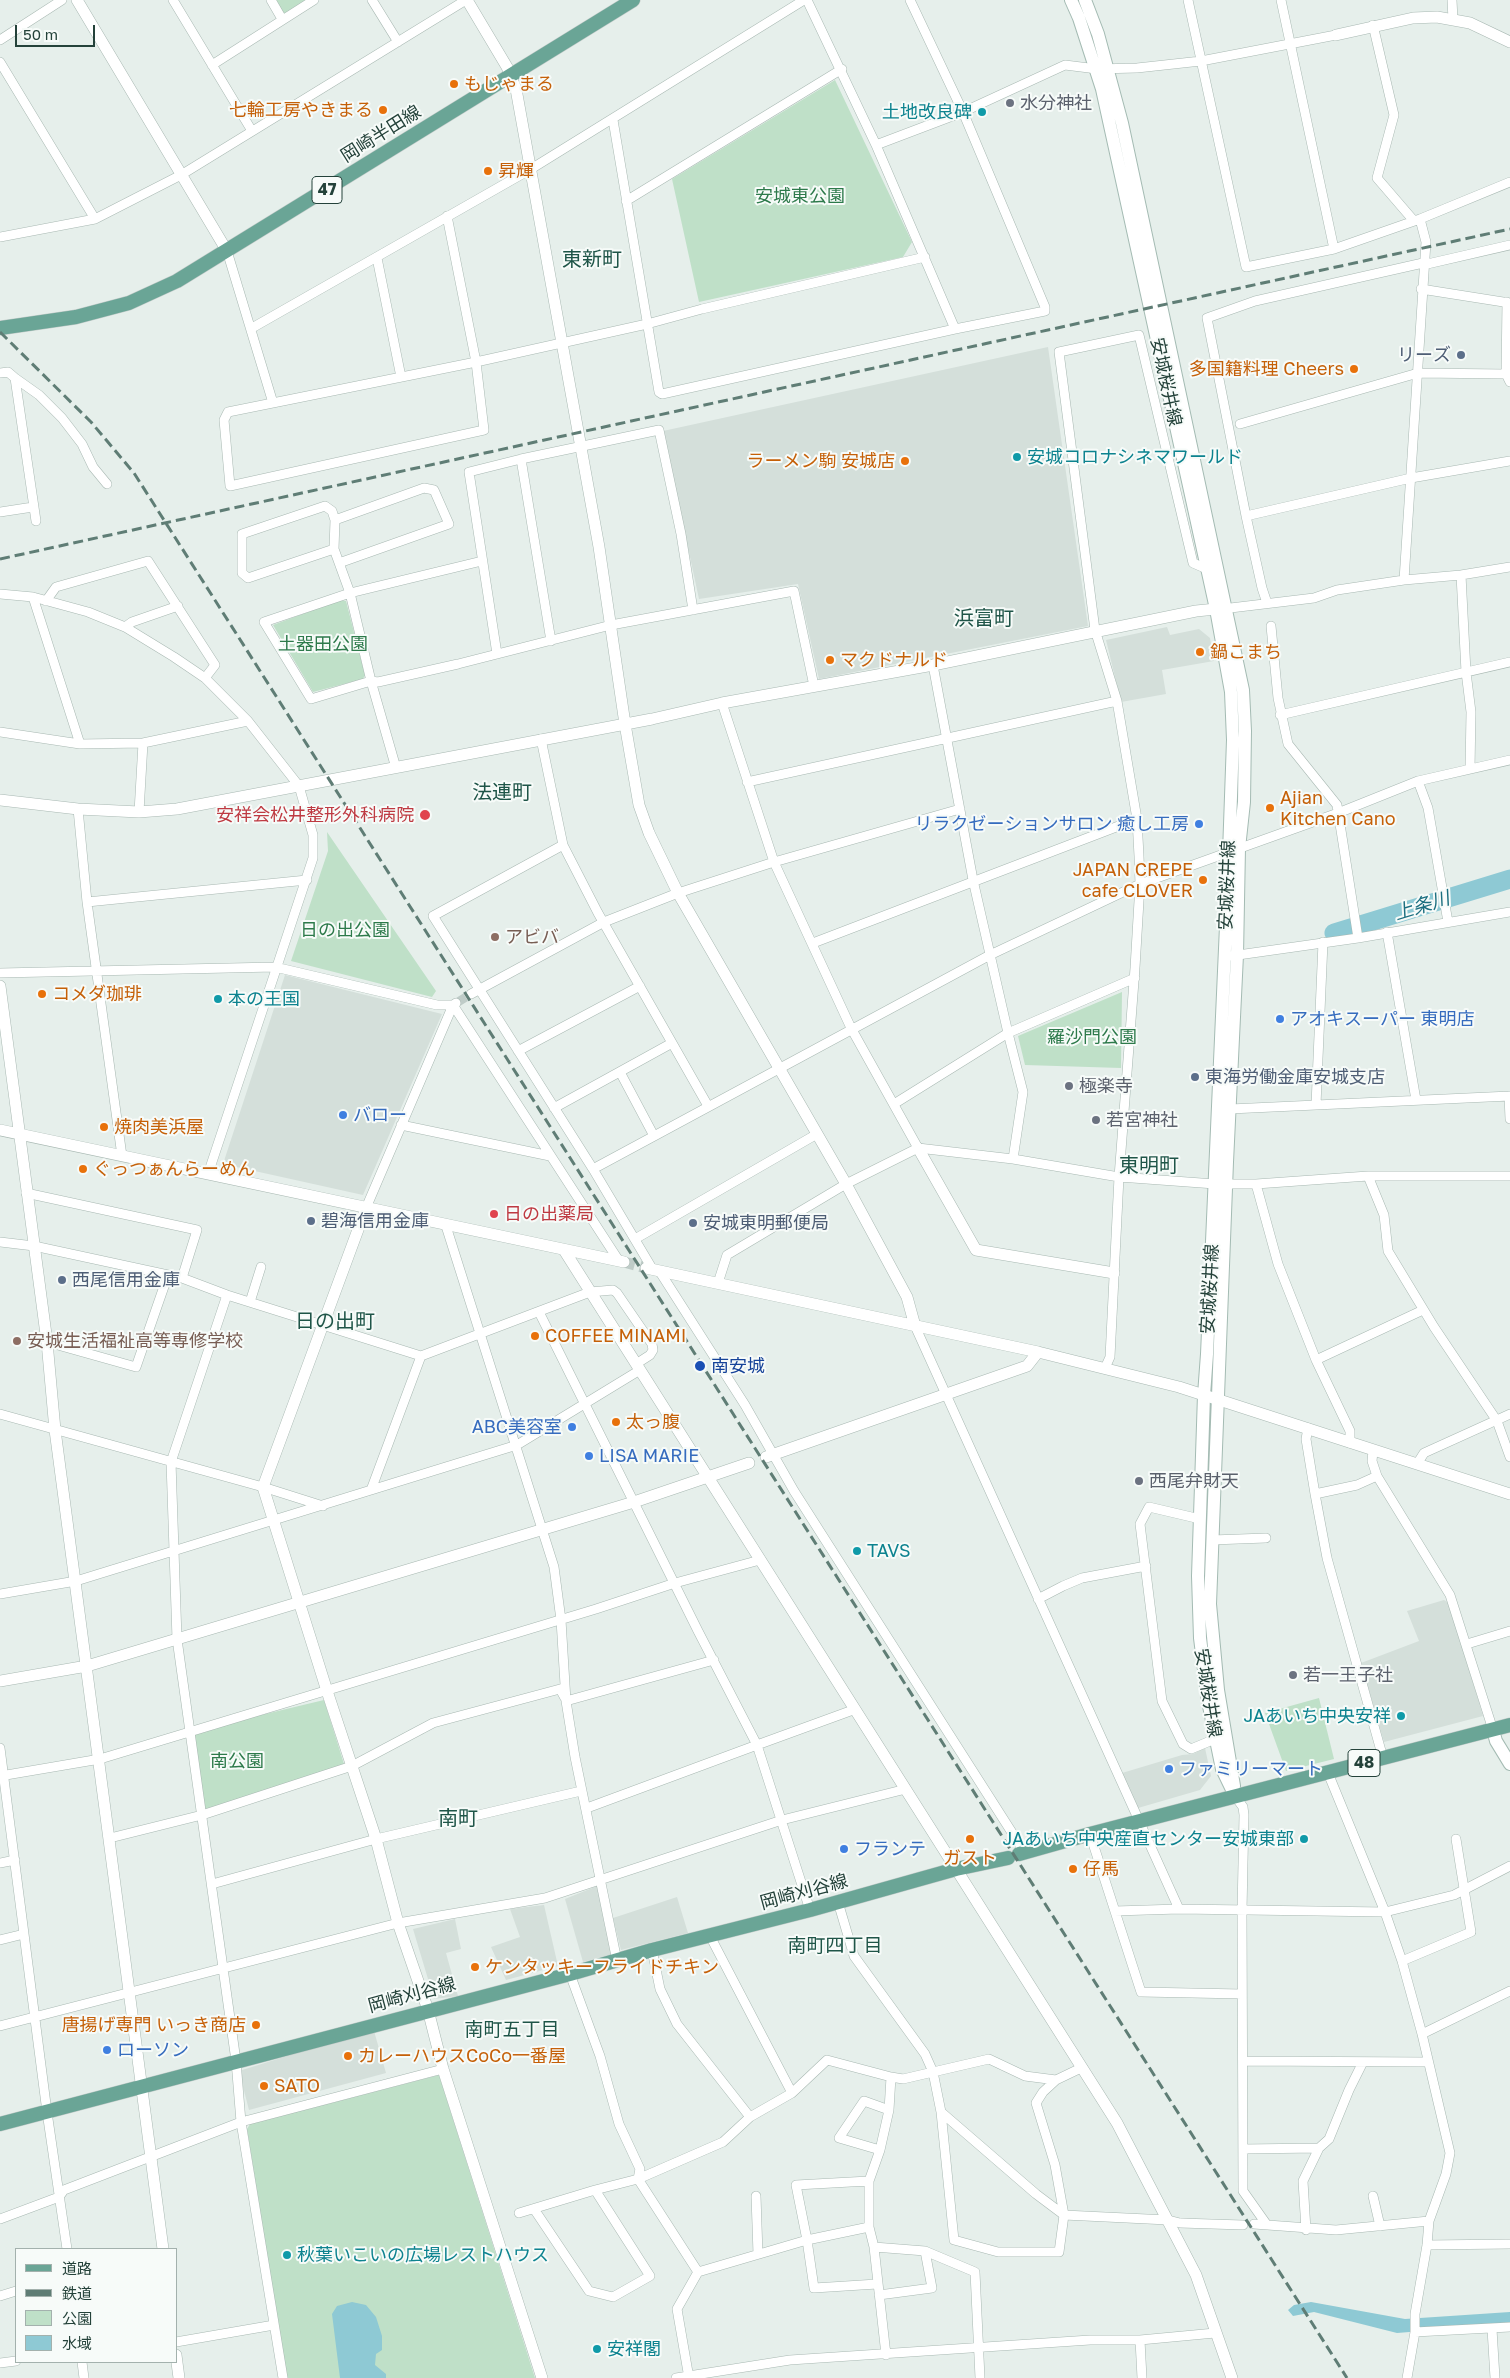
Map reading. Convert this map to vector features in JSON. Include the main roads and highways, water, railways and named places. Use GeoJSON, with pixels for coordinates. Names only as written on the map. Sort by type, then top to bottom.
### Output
{"type":"FeatureCollection","features":[{"type":"Feature","properties":{"kind":"main road","name":"岡崎半田線"},"geometry":{"type":"LineString","coordinates":[[0,328],[76,318],[129,303],[177,281],[633,0]]}},
{"type":"Feature","properties":{"kind":"main road","name":"安城桜井線"},"geometry":{"type":"LineString","coordinates":[[1071,0],[1103,69],[1206,569],[1221,609]]}},
{"type":"Feature","properties":{"kind":"main road","name":"安城桜井線"},"geometry":{"type":"LineString","coordinates":[[1085,0],[1103,69],[1221,609],[1231,692],[1234,850],[1231,956],[1220,1184],[1204,1395],[1198,1576],[1200,1638],[1214,1738],[1222,1769],[1235,1796]]}},
{"type":"Feature","properties":{"kind":"main road","name":"安城桜井線"},"geometry":{"type":"LineString","coordinates":[[1231,956],[1230,1109],[1220,1184],[1218,1399],[1210,1604],[1214,1654],[1235,1796]]}},
{"type":"Feature","properties":{"kind":"main road","name":"岡崎刈谷線"},"geometry":{"type":"LineString","coordinates":[[0,2124],[570,1974],[652,1950],[810,1910],[956,1869],[1017,1855],[1090,1834],[1510,1725]]}},
{"type":"Feature","properties":{"kind":"main road"},"geometry":{"type":"LineString","coordinates":[[1493,1730],[1496,1741],[1510,1764]]}},
{"type":"Feature","properties":{"kind":"water"},"geometry":{"type":"Polygon","coordinates":[[[352,2302],[366,2305],[376,2317],[382,2336],[382,2350],[376,2354],[375,2365],[386,2374],[386,2378],[340,2378],[332,2314],[337,2306],[352,2302]]]}},
{"type":"Feature","properties":{"kind":"water"},"geometry":{"type":"Polygon","coordinates":[[[1311,2302],[1405,2319],[1510,2312],[1510,2324],[1397,2333],[1314,2312],[1293,2316],[1288,2310],[1294,2305],[1311,2302]]]}},
{"type":"Feature","properties":{"kind":"waterway","name":"上条川"},"geometry":{"type":"LineString","coordinates":[[1334,933],[1510,879]]}},
{"type":"Feature","properties":{"kind":"tunnel"},"geometry":{"type":"LineString","coordinates":[[458,1002],[471,994]]}},
{"type":"Feature","properties":{"kind":"tunnel"},"geometry":{"type":"LineString","coordinates":[[624,1262],[646,1268]]}},
{"type":"Feature","properties":{"kind":"railway"},"geometry":{"type":"LineString","coordinates":[[0,559],[1510,229]]}},
{"type":"Feature","properties":{"kind":"railway"},"geometry":{"type":"LineString","coordinates":[[0,332],[91,422],[134,473],[1347,2378]]}},
{"type":"Feature","properties":{"kind":"place","name":"もじゃまる"},"geometry":{"type":"Point","coordinates":[454,84]}},
{"type":"Feature","properties":{"kind":"place","name":"水分神社"},"geometry":{"type":"Point","coordinates":[1010,103]}},
{"type":"Feature","properties":{"kind":"place","name":"七輪工房やきまる"},"geometry":{"type":"Point","coordinates":[383,110]}},
{"type":"Feature","properties":{"kind":"place","name":"土地改良碑"},"geometry":{"type":"Point","coordinates":[982,112]}},
{"type":"Feature","properties":{"kind":"place","name":"昇輝"},"geometry":{"type":"Point","coordinates":[488,171]}},
{"type":"Feature","properties":{"kind":"place","name":"リーズ"},"geometry":{"type":"Point","coordinates":[1461,355]}},
{"type":"Feature","properties":{"kind":"place","name":"多国籍料理 Cheers"},"geometry":{"type":"Point","coordinates":[1354,369]}},
{"type":"Feature","properties":{"kind":"place","name":"安城コロナシネマワールド"},"geometry":{"type":"Point","coordinates":[1017,457]}},
{"type":"Feature","properties":{"kind":"place","name":"ラーメン駒 安城店"},"geometry":{"type":"Point","coordinates":[905,461]}},
{"type":"Feature","properties":{"kind":"place","name":"鍋こまち"},"geometry":{"type":"Point","coordinates":[1200,652]}},
{"type":"Feature","properties":{"kind":"place","name":"マクドナルド"},"geometry":{"type":"Point","coordinates":[830,660]}},
{"type":"Feature","properties":{"kind":"place","name":"Ajian Kitchen Cano"},"geometry":{"type":"Point","coordinates":[1270,808]}},
{"type":"Feature","properties":{"kind":"place","name":"安祥会松井整形外科病院"},"geometry":{"type":"Point","coordinates":[425,815]}},
{"type":"Feature","properties":{"kind":"place","name":"リラクゼーションサロン 癒し工房"},"geometry":{"type":"Point","coordinates":[1199,824]}},
{"type":"Feature","properties":{"kind":"place","name":"JAPAN CREPE cafe CLOVER"},"geometry":{"type":"Point","coordinates":[1203,880]}},
{"type":"Feature","properties":{"kind":"place","name":"アビバ"},"geometry":{"type":"Point","coordinates":[495,937]}},
{"type":"Feature","properties":{"kind":"place","name":"コメダ珈琲"},"geometry":{"type":"Point","coordinates":[42,994]}},
{"type":"Feature","properties":{"kind":"place","name":"本の王国"},"geometry":{"type":"Point","coordinates":[218,999]}},
{"type":"Feature","properties":{"kind":"place","name":"アオキスーパー 東明店"},"geometry":{"type":"Point","coordinates":[1280,1019]}},
{"type":"Feature","properties":{"kind":"place","name":"東海労働金庫安城支店"},"geometry":{"type":"Point","coordinates":[1195,1077]}},
{"type":"Feature","properties":{"kind":"place","name":"極楽寺"},"geometry":{"type":"Point","coordinates":[1069,1086]}},
{"type":"Feature","properties":{"kind":"place","name":"バロー"},"geometry":{"type":"Point","coordinates":[343,1115]}},
{"type":"Feature","properties":{"kind":"place","name":"若宮神社"},"geometry":{"type":"Point","coordinates":[1096,1120]}},
{"type":"Feature","properties":{"kind":"place","name":"焼肉美浜屋"},"geometry":{"type":"Point","coordinates":[104,1127]}},
{"type":"Feature","properties":{"kind":"place","name":"ぐっつぁんらーめん"},"geometry":{"type":"Point","coordinates":[83,1169]}},
{"type":"Feature","properties":{"kind":"place","name":"日の出薬局"},"geometry":{"type":"Point","coordinates":[494,1214]}},
{"type":"Feature","properties":{"kind":"place","name":"碧海信用金庫"},"geometry":{"type":"Point","coordinates":[311,1221]}},
{"type":"Feature","properties":{"kind":"place","name":"安城東明郵便局"},"geometry":{"type":"Point","coordinates":[693,1223]}},
{"type":"Feature","properties":{"kind":"place","name":"西尾信用金庫"},"geometry":{"type":"Point","coordinates":[62,1280]}},
{"type":"Feature","properties":{"kind":"place","name":"COFFEE MINAMI"},"geometry":{"type":"Point","coordinates":[535,1336]}},
{"type":"Feature","properties":{"kind":"place","name":"安城生活福祉高等専修学校"},"geometry":{"type":"Point","coordinates":[17,1341]}},
{"type":"Feature","properties":{"kind":"place","name":"南安城"},"geometry":{"type":"Point","coordinates":[700,1366]}},
{"type":"Feature","properties":{"kind":"place","name":"太っ腹"},"geometry":{"type":"Point","coordinates":[616,1422]}},
{"type":"Feature","properties":{"kind":"place","name":"ABC美容室"},"geometry":{"type":"Point","coordinates":[572,1427]}},
{"type":"Feature","properties":{"kind":"place","name":"LISA MARIE"},"geometry":{"type":"Point","coordinates":[589,1456]}},
{"type":"Feature","properties":{"kind":"place","name":"西尾弁財天"},"geometry":{"type":"Point","coordinates":[1139,1481]}},
{"type":"Feature","properties":{"kind":"place","name":"TAVS"},"geometry":{"type":"Point","coordinates":[857,1551]}},
{"type":"Feature","properties":{"kind":"place","name":"若一王子社"},"geometry":{"type":"Point","coordinates":[1293,1675]}},
{"type":"Feature","properties":{"kind":"place","name":"JAあいち中央安祥"},"geometry":{"type":"Point","coordinates":[1401,1716]}},
{"type":"Feature","properties":{"kind":"place","name":"ファミリーマート"},"geometry":{"type":"Point","coordinates":[1169,1769]}},
{"type":"Feature","properties":{"kind":"place","name":"ガスト"},"geometry":{"type":"Point","coordinates":[970,1839]}},
{"type":"Feature","properties":{"kind":"place","name":"JAあいち中央産直センター安城東部"},"geometry":{"type":"Point","coordinates":[1304,1839]}},
{"type":"Feature","properties":{"kind":"place","name":"フランテ"},"geometry":{"type":"Point","coordinates":[844,1849]}},
{"type":"Feature","properties":{"kind":"place","name":"仔馬"},"geometry":{"type":"Point","coordinates":[1073,1869]}},
{"type":"Feature","properties":{"kind":"place","name":"ケンタッキーフライドチキン"},"geometry":{"type":"Point","coordinates":[475,1967]}},
{"type":"Feature","properties":{"kind":"place","name":"唐揚げ専門 いっき商店"},"geometry":{"type":"Point","coordinates":[256,2025]}},
{"type":"Feature","properties":{"kind":"place","name":"ローソン"},"geometry":{"type":"Point","coordinates":[107,2050]}},
{"type":"Feature","properties":{"kind":"place","name":"カレーハウスCoCo一番屋"},"geometry":{"type":"Point","coordinates":[348,2056]}},
{"type":"Feature","properties":{"kind":"place","name":"SATO"},"geometry":{"type":"Point","coordinates":[264,2086]}},
{"type":"Feature","properties":{"kind":"place","name":"秋葉いこいの広場レストハウス"},"geometry":{"type":"Point","coordinates":[287,2255]}},
{"type":"Feature","properties":{"kind":"place","name":"安祥閣"},"geometry":{"type":"Point","coordinates":[597,2349]}},
{"type":"Feature","properties":{"kind":"district","name":"東新町"},"geometry":{"type":"Point","coordinates":[592,260]}},
{"type":"Feature","properties":{"kind":"district","name":"浜富町"},"geometry":{"type":"Point","coordinates":[984,619]}},
{"type":"Feature","properties":{"kind":"district","name":"法連町"},"geometry":{"type":"Point","coordinates":[502,793]}},
{"type":"Feature","properties":{"kind":"district","name":"東明町"},"geometry":{"type":"Point","coordinates":[1149,1166]}},
{"type":"Feature","properties":{"kind":"district","name":"日の出町"},"geometry":{"type":"Point","coordinates":[335,1322]}},
{"type":"Feature","properties":{"kind":"district","name":"南町"},"geometry":{"type":"Point","coordinates":[458,1819]}},
{"type":"Feature","properties":{"kind":"district","name":"南町四丁目"},"geometry":{"type":"Point","coordinates":[835,1946]}},
{"type":"Feature","properties":{"kind":"district","name":"南町五丁目"},"geometry":{"type":"Point","coordinates":[512,2030]}},
{"type":"Feature","properties":{"kind":"park label","name":"安城東公園"},"geometry":{"type":"Point","coordinates":[800,196]}},
{"type":"Feature","properties":{"kind":"park label","name":"土器田公園"},"geometry":{"type":"Point","coordinates":[323,644]}},
{"type":"Feature","properties":{"kind":"park label","name":"日の出公園"},"geometry":{"type":"Point","coordinates":[345,930]}},
{"type":"Feature","properties":{"kind":"park label","name":"羅沙門公園"},"geometry":{"type":"Point","coordinates":[1092,1037]}},
{"type":"Feature","properties":{"kind":"park label","name":"南公園"},"geometry":{"type":"Point","coordinates":[237,1761]}}]}
